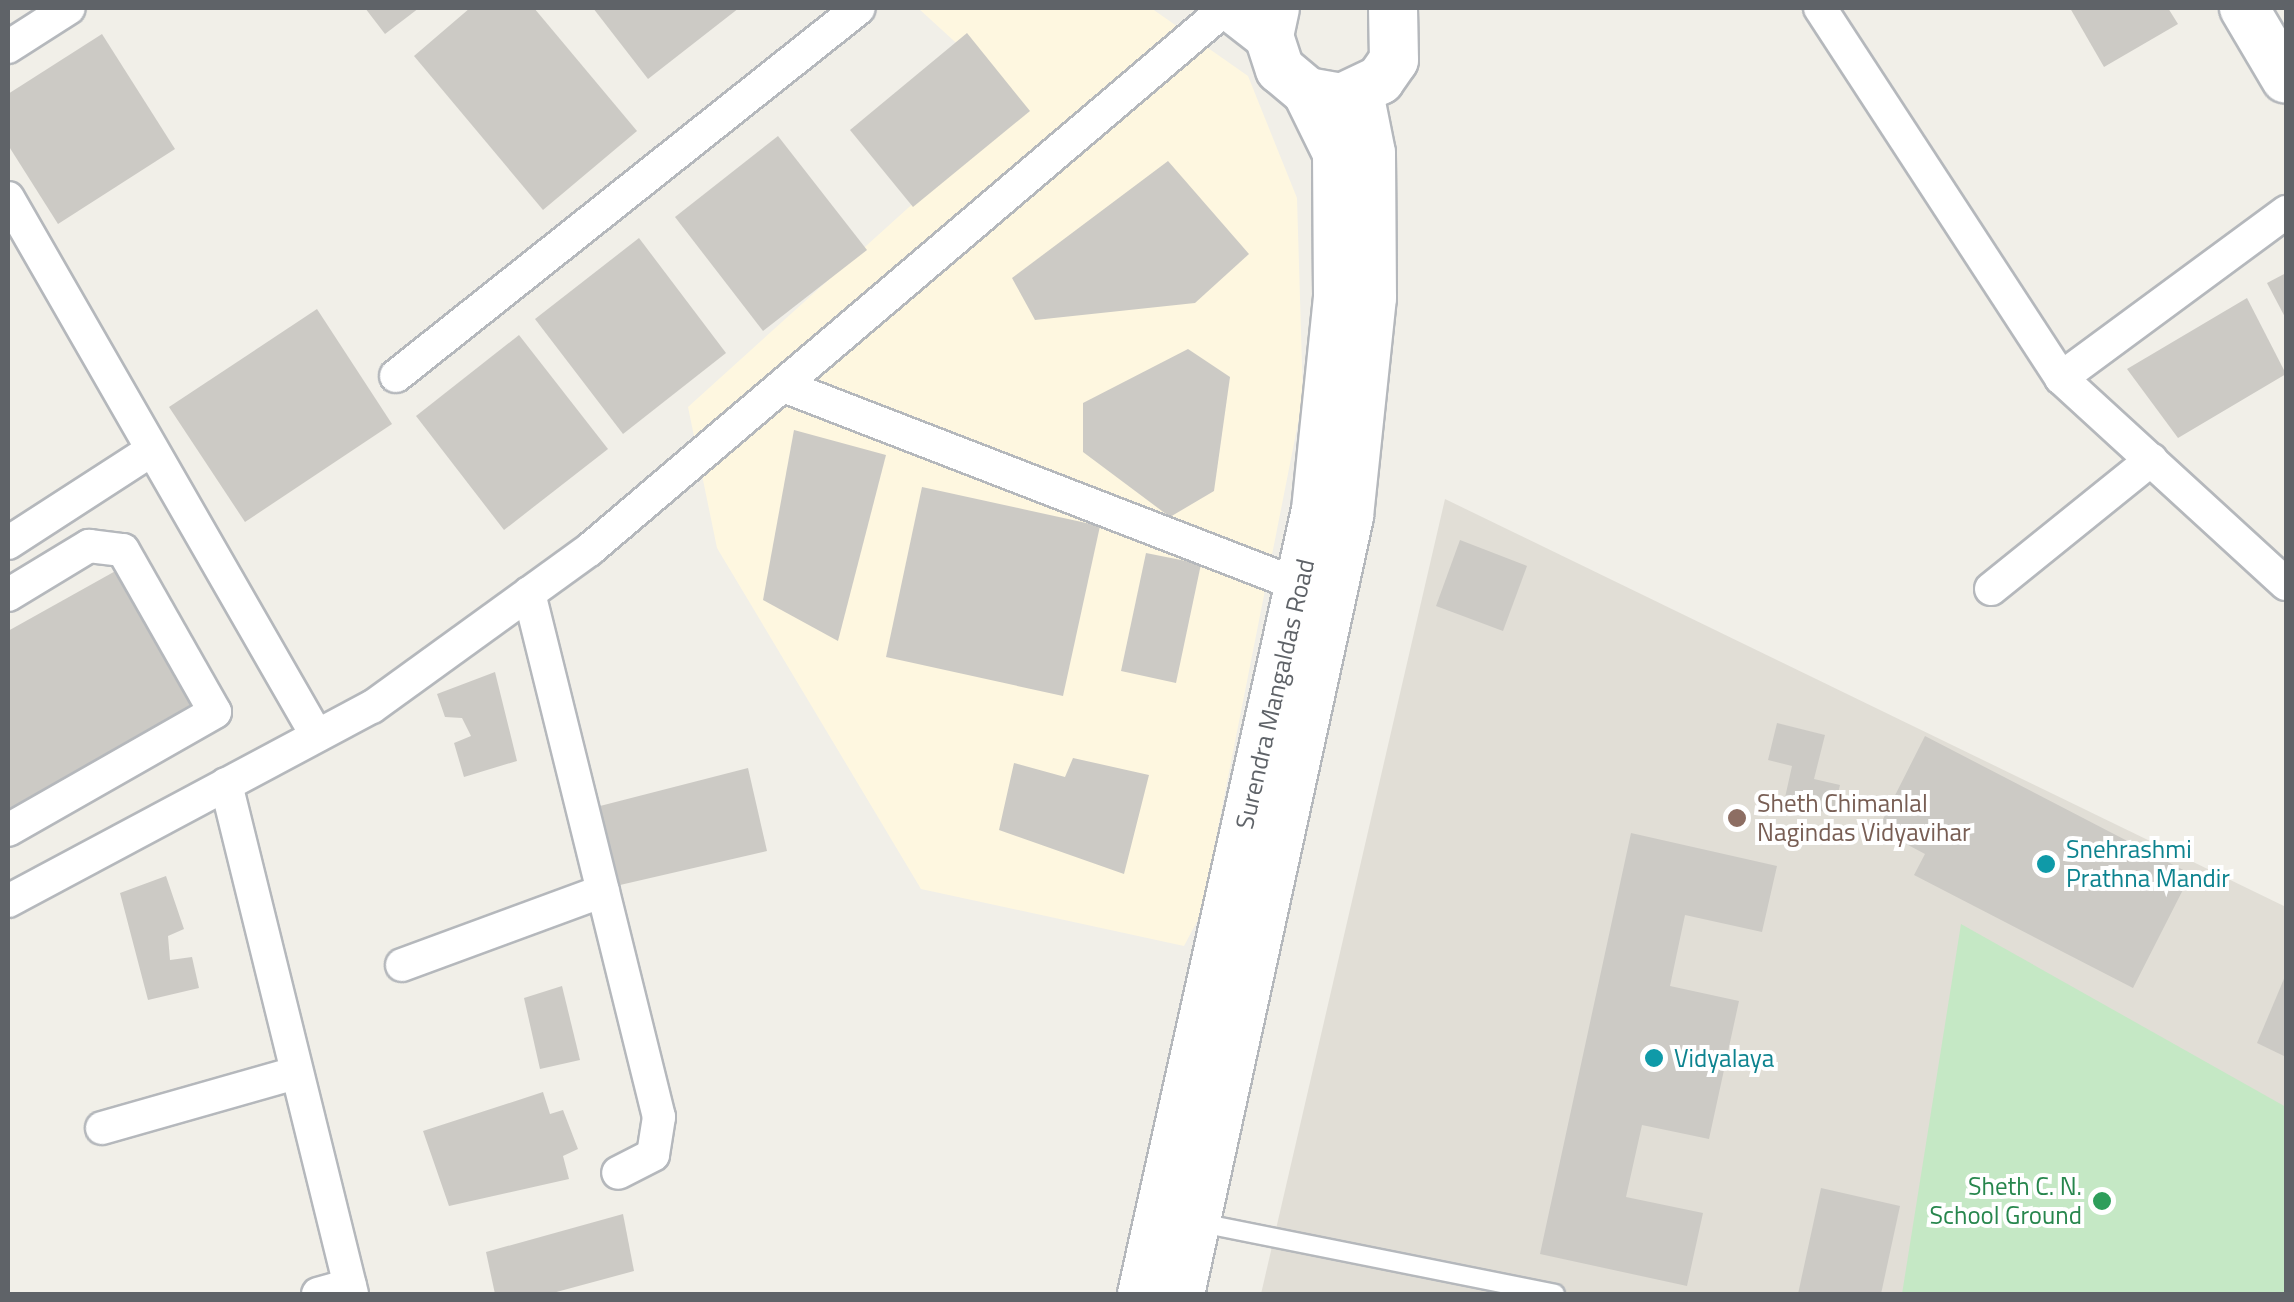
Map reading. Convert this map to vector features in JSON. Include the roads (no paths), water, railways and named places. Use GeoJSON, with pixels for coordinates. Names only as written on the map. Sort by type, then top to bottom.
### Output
{"type":"FeatureCollection","features":[{"type":"Feature","properties":{"kind":"main road"},"geometry":{"type":"LineString","coordinates":[[1307,92],[1359,94],[1394,60],[1393,8]]}},
{"type":"Feature","properties":{"kind":"main road"},"geometry":{"type":"LineString","coordinates":[[2244,8],[2286,78]]}},
{"type":"Feature","properties":{"kind":"main road","name":"Surendra Mangaldas Road"},"geometry":{"type":"LineString","coordinates":[[1142,1294],[1299,585],[1338,296],[1337,153],[1307,92],[1280,70],[1250,14]]}},
{"type":"Feature","properties":{"kind":"main road","name":"Surendra Mangaldas Road"},"geometry":{"type":"LineString","coordinates":[[1180,1294],[1349,516],[1372,298],[1371,153],[1359,94]]}},
{"type":"Feature","properties":{"kind":"street"},"geometry":{"type":"LineString","coordinates":[[8,47],[68,8]]}},
{"type":"Feature","properties":{"kind":"street"},"geometry":{"type":"LineString","coordinates":[[396,376],[859,8]]}},
{"type":"Feature","properties":{"kind":"street"},"geometry":{"type":"LineString","coordinates":[[1820,8],[2061,378],[2286,584]]}},
{"type":"Feature","properties":{"kind":"street"},"geometry":{"type":"LineString","coordinates":[[8,902],[317,736],[529,593],[1250,14]]}},
{"type":"Feature","properties":{"kind":"street"},"geometry":{"type":"LineString","coordinates":[[8,198],[317,736]]}},
{"type":"Feature","properties":{"kind":"street"},"geometry":{"type":"LineString","coordinates":[[2061,378],[2286,212]]}},
{"type":"Feature","properties":{"kind":"street"},"geometry":{"type":"LineString","coordinates":[[784,386],[1299,585]]}},
{"type":"Feature","properties":{"kind":"street"},"geometry":{"type":"LineString","coordinates":[[8,543],[152,450]]}},
{"type":"Feature","properties":{"kind":"street"},"geometry":{"type":"LineString","coordinates":[[1991,589],[2150,460]]}},
{"type":"Feature","properties":{"kind":"street"},"geometry":{"type":"LineString","coordinates":[[8,595],[88,546],[123,550],[215,712],[8,830]]}},
{"type":"Feature","properties":{"kind":"street"},"geometry":{"type":"LineString","coordinates":[[529,593],[659,1117],[653,1155],[618,1173]]}},
{"type":"Feature","properties":{"kind":"street"},"geometry":{"type":"LineString","coordinates":[[226,784],[351,1290],[318,1294]]}},
{"type":"Feature","properties":{"kind":"street"},"geometry":{"type":"LineString","coordinates":[[402,964],[603,891]]}},
{"type":"Feature","properties":{"kind":"street"},"geometry":{"type":"LineString","coordinates":[[102,1128],[295,1073]]}},
{"type":"Feature","properties":{"kind":"lane"},"geometry":{"type":"LineString","coordinates":[[1196,1222],[1555,1294]]}},
{"type":"Feature","properties":{"kind":"place","name":"Sheth Chimanlal Nagindas Vidyavihar"},"geometry":{"type":"Point","coordinates":[1737,818]}},
{"type":"Feature","properties":{"kind":"place","name":"Snehrashmi Prathna Mandir"},"geometry":{"type":"Point","coordinates":[2046,864]}},
{"type":"Feature","properties":{"kind":"place","name":"Vidyalaya"},"geometry":{"type":"Point","coordinates":[1654,1058]}},
{"type":"Feature","properties":{"kind":"place","name":"Sheth C. N. School Ground"},"geometry":{"type":"Point","coordinates":[2102,1201]}}]}
